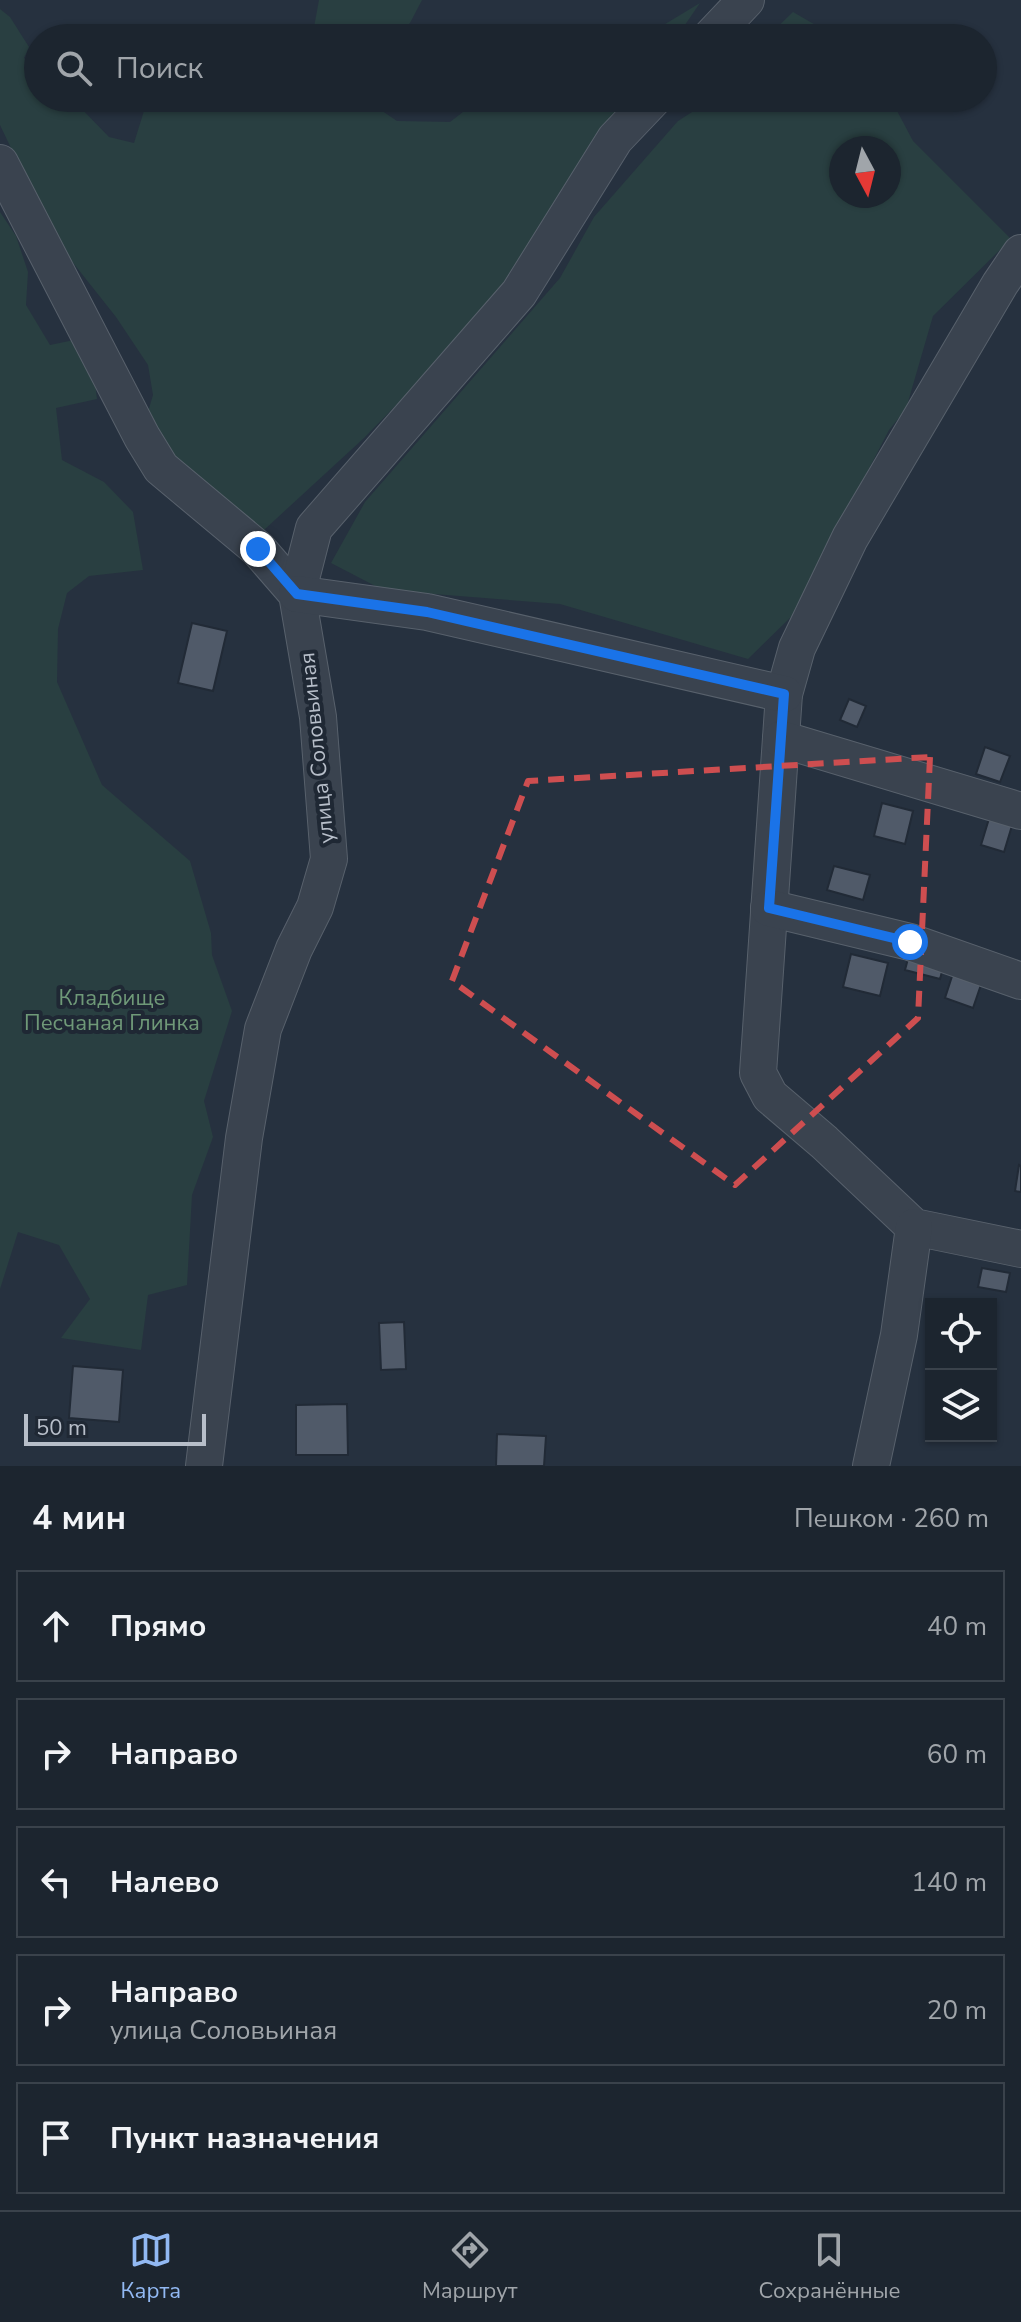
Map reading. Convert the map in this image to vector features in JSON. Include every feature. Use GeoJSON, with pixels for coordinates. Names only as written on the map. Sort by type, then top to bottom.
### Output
{"type":"FeatureCollection","features":[{"type":"Feature","properties":{"kind":"street"},"geometry":{"type":"LineString","coordinates":[[723,24],[746,0]]}},
{"type":"Feature","properties":{"kind":"street"},"geometry":{"type":"LineString","coordinates":[[297,594],[314,528],[519,293],[615,139],[641,112]]}},
{"type":"Feature","properties":{"kind":"street"},"geometry":{"type":"LineString","coordinates":[[0,163],[135,424],[161,468],[258,549],[297,594],[427,612],[784,694]]}},
{"type":"Feature","properties":{"kind":"street"},"geometry":{"type":"LineString","coordinates":[[1021,253],[850,538],[797,648],[784,694],[758,1073],[770,1096],[914,1227],[1021,1249]]}},
{"type":"Feature","properties":{"kind":"street","name":"улица Соловьиная"},"geometry":{"type":"LineString","coordinates":[[204,1466],[244,1138],[263,1029],[294,949],[315,907],[329,859],[318,717],[297,594]]}},
{"type":"Feature","properties":{"kind":"street"},"geometry":{"type":"LineString","coordinates":[[781,739],[1021,811]]}},
{"type":"Feature","properties":{"kind":"street"},"geometry":{"type":"LineString","coordinates":[[769,908],[910,942],[1021,981]]}},
{"type":"Feature","properties":{"kind":"street"},"geometry":{"type":"LineString","coordinates":[[871,1466],[899,1335],[914,1227]]}},
{"type":"Feature","properties":{"kind":"highlighted area"},"geometry":{"type":"Polygon","coordinates":[[[930,757],[918,1018],[735,1185],[452,981],[528,781],[930,757]]]}},
{"type":"Feature","properties":{"kind":"green space"},"geometry":{"type":"Polygon","coordinates":[[[319,0],[422,0],[409,24],[315,24],[319,0]]]}},
{"type":"Feature","properties":{"kind":"green space"},"geometry":{"type":"Polygon","coordinates":[[[700,3],[686,24],[665,24],[700,3]]]}},
{"type":"Feature","properties":{"kind":"green space"},"geometry":{"type":"Polygon","coordinates":[[[0,9],[10,17],[24,39],[24,112],[85,112],[109,137],[134,143],[144,112],[384,112],[397,121],[450,122],[463,112],[624,112],[487,312],[364,438],[264,530],[239,524],[174,470],[148,412],[153,395],[148,365],[116,317],[55,240],[0,125],[0,9]]]}},
{"type":"Feature","properties":{"kind":"green space"},"geometry":{"type":"Polygon","coordinates":[[[793,12],[814,24],[781,24],[793,12]]]}},
{"type":"Feature","properties":{"kind":"green space"},"geometry":{"type":"Polygon","coordinates":[[[692,112],[898,112],[913,141],[1011,239],[933,316],[906,409],[889,430],[793,615],[748,659],[560,604],[383,590],[331,563],[365,502],[560,278],[594,217],[678,121],[692,112]]]}},
{"type":"Feature","properties":{"kind":"green space","name":"Кладбище Песчаная Глинка"},"geometry":{"type":"Polygon","coordinates":[[[0,212],[16,236],[28,272],[26,305],[50,345],[74,340],[93,367],[97,399],[56,408],[62,460],[104,482],[133,512],[143,570],[89,576],[67,593],[58,629],[57,682],[102,785],[190,861],[211,933],[212,955],[232,1011],[204,1101],[213,1137],[192,1195],[187,1285],[148,1295],[141,1350],[61,1338],[90,1299],[59,1245],[18,1232],[0,1289],[0,212]]]}},
{"type":"Feature","properties":{"kind":"building"},"geometry":{"type":"Polygon","coordinates":[[[192,623],[227,631],[213,691],[178,683],[192,623]]]}},
{"type":"Feature","properties":{"kind":"building"},"geometry":{"type":"Polygon","coordinates":[[[849,699],[866,706],[857,727],[840,720],[849,699]]]}},
{"type":"Feature","properties":{"kind":"building"},"geometry":{"type":"Polygon","coordinates":[[[985,747],[1010,756],[1000,782],[976,774],[985,747]]]}},
{"type":"Feature","properties":{"kind":"building"},"geometry":{"type":"Polygon","coordinates":[[[882,803],[913,811],[905,844],[874,836],[882,803]]]}},
{"type":"Feature","properties":{"kind":"building"},"geometry":{"type":"Polygon","coordinates":[[[991,812],[1014,819],[1004,852],[981,845],[991,812]]]}},
{"type":"Feature","properties":{"kind":"building"},"geometry":{"type":"Polygon","coordinates":[[[834,866],[870,875],[863,900],[827,890],[834,866]]]}},
{"type":"Feature","properties":{"kind":"building"},"geometry":{"type":"Polygon","coordinates":[[[910,951],[945,961],[940,979],[905,970],[910,951]]]}},
{"type":"Feature","properties":{"kind":"building"},"geometry":{"type":"Polygon","coordinates":[[[851,954],[888,963],[880,996],[843,987],[851,954]]]}},
{"type":"Feature","properties":{"kind":"building"},"geometry":{"type":"Polygon","coordinates":[[[955,967],[984,976],[973,1008],[945,998],[955,967]]]}},
{"type":"Feature","properties":{"kind":"building"},"geometry":{"type":"Polygon","coordinates":[[[1021,1166],[1021,1192],[1015,1191],[1021,1166]]]}},
{"type":"Feature","properties":{"kind":"building"},"geometry":{"type":"Polygon","coordinates":[[[982,1268],[1010,1273],[1006,1292],[978,1287],[982,1268]]]}},
{"type":"Feature","properties":{"kind":"building"},"geometry":{"type":"Polygon","coordinates":[[[404,1322],[406,1369],[381,1370],[379,1323],[404,1322]]]}},
{"type":"Feature","properties":{"kind":"building"},"geometry":{"type":"Polygon","coordinates":[[[73,1366],[123,1370],[119,1422],[69,1418],[73,1366]]]}},
{"type":"Feature","properties":{"kind":"building"},"geometry":{"type":"Polygon","coordinates":[[[347,1404],[348,1455],[296,1455],[296,1405],[347,1404]]]}},
{"type":"Feature","properties":{"kind":"building"},"geometry":{"type":"Polygon","coordinates":[[[497,1434],[546,1436],[544,1466],[496,1466],[497,1434]]]}},
{"type":"Feature","properties":{"kind":"route"},"geometry":{"type":"LineString","coordinates":[[258,549],[297,594],[427,612],[784,694],[769,908],[910,942]]}}]}
